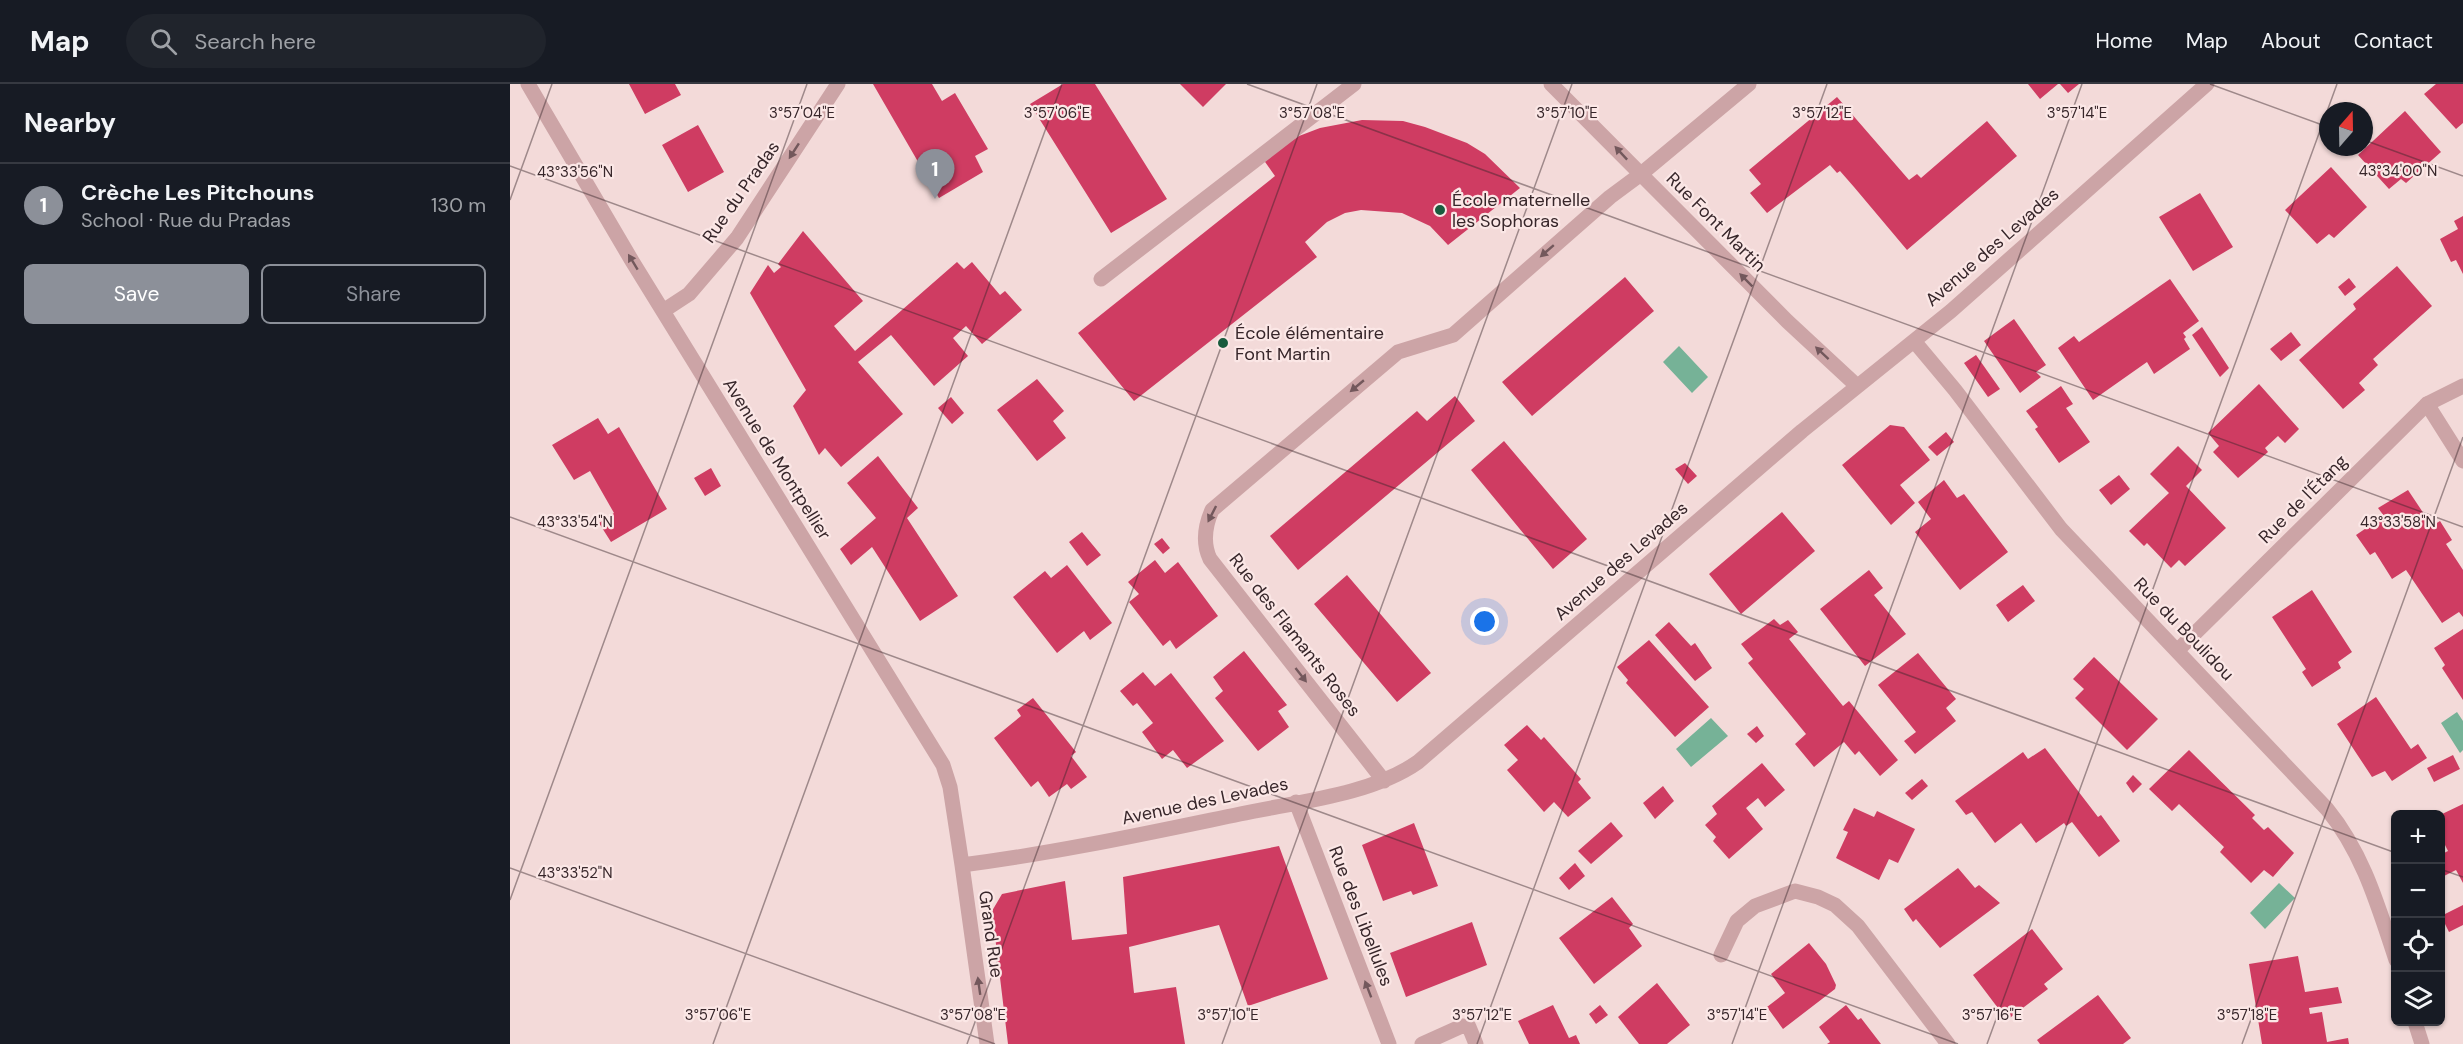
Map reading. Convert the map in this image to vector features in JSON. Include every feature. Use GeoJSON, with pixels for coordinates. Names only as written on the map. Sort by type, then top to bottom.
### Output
{"type":"FeatureCollection","features":[{"type":"Feature","properties":{"kind":"street","name":"Avenue de Montpellier"},"geometry":{"type":"LineString","coordinates":[[528,84],[663,312],[943,765],[950,787],[962,864]]}},
{"type":"Feature","properties":{"kind":"street","name":"Rue du Pradas"},"geometry":{"type":"LineString","coordinates":[[663,312],[688,294],[737,237],[838,84]]}},
{"type":"Feature","properties":{"kind":"street"},"geometry":{"type":"LineString","coordinates":[[1101,279],[1354,84]]}},
{"type":"Feature","properties":{"kind":"street","name":"Rue Font Martin"},"geometry":{"type":"LineString","coordinates":[[1551,84],[1788,321],[1856,385]]}},
{"type":"Feature","properties":{"kind":"street","name":"Rue des Flamants Roses"},"geometry":{"type":"LineString","coordinates":[[1384,782],[1210,559],[1206,552],[1205,536],[1210,516],[1216,505],[1398,352],[1453,335],[1610,197],[1749,84]]}},
{"type":"Feature","properties":{"kind":"street","name":"Avenue des Levades"},"geometry":{"type":"LineString","coordinates":[[962,864],[1035,856],[1296,802],[1384,782],[1402,774],[1856,385],[1914,341],[2207,84]]}},
{"type":"Feature","properties":{"kind":"street","name":"Rue du Boulidou"},"geometry":{"type":"LineString","coordinates":[[1914,341],[1955,390],[2061,529],[2319,800],[2343,829],[2376,898],[2391,944]]}},
{"type":"Feature","properties":{"kind":"street","name":"Rue de l'Étang"},"geometry":{"type":"LineString","coordinates":[[2177,651],[2427,404],[2463,386]]}},
{"type":"Feature","properties":{"kind":"street"},"geometry":{"type":"LineString","coordinates":[[2427,404],[2463,461]]}},
{"type":"Feature","properties":{"kind":"street","name":"Rue des Libellules"},"geometry":{"type":"LineString","coordinates":[[1296,802],[1389,1044]]}},
{"type":"Feature","properties":{"kind":"street","name":"Grand Rue"},"geometry":{"type":"LineString","coordinates":[[962,864],[987,1044]]}},
{"type":"Feature","properties":{"kind":"street"},"geometry":{"type":"LineString","coordinates":[[1721,955],[1737,921],[1755,906],[1795,891],[1818,897],[1835,905],[1858,926],[1948,1044]]}},
{"type":"Feature","properties":{"kind":"street"},"geometry":{"type":"LineString","coordinates":[[1422,1044],[1462,1026],[1468,1027],[1476,1044]]}},
{"type":"Feature","properties":{"kind":"street"},"geometry":{"type":"LineString","coordinates":[[2416,1026],[2422,1044]]}},
{"type":"Feature","properties":{"kind":"shaded area"},"geometry":{"type":"Polygon","coordinates":[[[1679,346],[1708,377],[1692,393],[1663,362],[1679,346]]]}},
{"type":"Feature","properties":{"kind":"shaded area"},"geometry":{"type":"Polygon","coordinates":[[[2457,712],[2463,721],[2463,750],[2460,753],[2441,723],[2457,712]]]}},
{"type":"Feature","properties":{"kind":"shaded area"},"geometry":{"type":"Polygon","coordinates":[[[1711,718],[1728,736],[1691,767],[1676,749],[1711,718]]]}},
{"type":"Feature","properties":{"kind":"shaded area"},"geometry":{"type":"Polygon","coordinates":[[[2279,883],[2295,898],[2265,929],[2250,913],[2279,883]]]}},
{"type":"Feature","properties":{"kind":"building"},"geometry":{"type":"Polygon","coordinates":[[[629,84],[675,84],[681,95],[645,114],[629,84]]]}},
{"type":"Feature","properties":{"kind":"building"},"geometry":{"type":"Polygon","coordinates":[[[873,84],[932,84],[942,101],[955,93],[988,149],[975,156],[983,172],[939,198],[873,84]]]}},
{"type":"Feature","properties":{"kind":"building"},"geometry":{"type":"Polygon","coordinates":[[[1063,84],[1095,84],[1167,199],[1111,233],[1030,104],[1063,84]]]}},
{"type":"Feature","properties":{"kind":"building"},"geometry":{"type":"Polygon","coordinates":[[[1180,84],[1226,84],[1203,107],[1180,84]]]}},
{"type":"Feature","properties":{"kind":"building"},"geometry":{"type":"Polygon","coordinates":[[[2028,84],[2058,84],[2040,99],[2028,84]]]}},
{"type":"Feature","properties":{"kind":"building"},"geometry":{"type":"Polygon","coordinates":[[[2060,84],[2079,84],[2068,93],[2060,84]]]}},
{"type":"Feature","properties":{"kind":"building"},"geometry":{"type":"Polygon","coordinates":[[[2436,84],[2463,84],[2463,123],[2456,129],[2424,94],[2436,84]]]}},
{"type":"Feature","properties":{"kind":"building"},"geometry":{"type":"Polygon","coordinates":[[[1837,97],[1909,180],[1917,174],[1921,178],[1987,121],[2017,156],[1907,250],[1840,171],[1837,173],[1830,165],[1767,213],[1750,193],[1761,184],[1749,170],[1837,97]]]}},
{"type":"Feature","properties":{"kind":"building"},"geometry":{"type":"Polygon","coordinates":[[[2405,111],[2441,152],[2406,183],[2401,179],[2389,189],[2359,156],[2373,156],[2373,141],[2405,111]]]}},
{"type":"Feature","properties":{"kind":"building"},"geometry":{"type":"Polygon","coordinates":[[[1362,120],[1403,121],[1467,143],[1485,154],[1520,188],[1448,245],[1430,226],[1402,213],[1361,210],[1345,213],[1327,222],[1305,242],[1317,257],[1134,401],[1078,333],[1275,176],[1263,159],[1299,136],[1320,128],[1362,120]]]}},
{"type":"Feature","properties":{"kind":"building"},"geometry":{"type":"Polygon","coordinates":[[[698,125],[724,172],[688,192],[662,145],[698,125]]]}},
{"type":"Feature","properties":{"kind":"building"},"geometry":{"type":"Polygon","coordinates":[[[2331,167],[2367,207],[2334,238],[2329,234],[2317,244],[2285,210],[2331,167]]]}},
{"type":"Feature","properties":{"kind":"building"},"geometry":{"type":"Polygon","coordinates":[[[2200,193],[2233,247],[2193,271],[2159,217],[2200,193]]]}},
{"type":"Feature","properties":{"kind":"building"},"geometry":{"type":"Polygon","coordinates":[[[2463,216],[2463,274],[2456,260],[2451,262],[2440,239],[2458,229],[2454,221],[2463,216]]]}},
{"type":"Feature","properties":{"kind":"building"},"geometry":{"type":"Polygon","coordinates":[[[803,231],[863,301],[834,326],[855,351],[957,262],[964,269],[972,262],[1000,295],[1005,291],[1022,310],[982,344],[966,326],[953,338],[968,356],[934,386],[891,335],[858,362],[903,414],[841,467],[825,448],[819,455],[793,406],[806,390],[750,293],[768,265],[774,273],[781,267],[778,264],[803,231]]]}},
{"type":"Feature","properties":{"kind":"building"},"geometry":{"type":"Polygon","coordinates":[[[2397,266],[2432,306],[2373,359],[2378,365],[2359,383],[2365,390],[2343,409],[2299,360],[2356,309],[2353,304],[2397,266]]]}},
{"type":"Feature","properties":{"kind":"building"},"geometry":{"type":"Polygon","coordinates":[[[1625,277],[1654,311],[1532,416],[1502,382],[1625,277]]]}},
{"type":"Feature","properties":{"kind":"building"},"geometry":{"type":"Polygon","coordinates":[[[2349,278],[2356,287],[2345,296],[2338,287],[2349,278]]]}},
{"type":"Feature","properties":{"kind":"building"},"geometry":{"type":"Polygon","coordinates":[[[2170,279],[2199,321],[2183,333],[2190,349],[2154,374],[2147,362],[2093,400],[2058,348],[2074,336],[2079,342],[2170,279]]]}},
{"type":"Feature","properties":{"kind":"building"},"geometry":{"type":"Polygon","coordinates":[[[2014,319],[2046,365],[2036,372],[2041,377],[2020,393],[1984,341],[2014,319]]]}},
{"type":"Feature","properties":{"kind":"building"},"geometry":{"type":"Polygon","coordinates":[[[2202,327],[2229,368],[2220,377],[2192,335],[2202,327]]]}},
{"type":"Feature","properties":{"kind":"building"},"geometry":{"type":"Polygon","coordinates":[[[2291,332],[2301,345],[2281,361],[2270,349],[2291,332]]]}},
{"type":"Feature","properties":{"kind":"building"},"geometry":{"type":"Polygon","coordinates":[[[1976,355],[2000,389],[1988,397],[1964,363],[1976,355]]]}},
{"type":"Feature","properties":{"kind":"building"},"geometry":{"type":"Polygon","coordinates":[[[1037,379],[1064,411],[1053,421],[1066,438],[1037,461],[997,410],[1037,379]]]}},
{"type":"Feature","properties":{"kind":"building"},"geometry":{"type":"Polygon","coordinates":[[[2259,384],[2299,429],[2285,443],[2278,436],[2265,448],[2268,452],[2238,478],[2213,452],[2219,446],[2208,433],[2259,384]]]}},
{"type":"Feature","properties":{"kind":"building"},"geometry":{"type":"Polygon","coordinates":[[[2061,386],[2073,404],[2066,408],[2090,442],[2059,463],[2035,429],[2038,427],[2026,411],[2061,386]]]}},
{"type":"Feature","properties":{"kind":"building"},"geometry":{"type":"Polygon","coordinates":[[[1455,396],[1475,421],[1298,570],[1270,536],[1417,411],[1427,421],[1455,396]]]}},
{"type":"Feature","properties":{"kind":"building"},"geometry":{"type":"Polygon","coordinates":[[[951,397],[964,413],[952,424],[938,408],[951,397]]]}},
{"type":"Feature","properties":{"kind":"building"},"geometry":{"type":"Polygon","coordinates":[[[598,418],[608,434],[619,427],[667,509],[611,542],[599,523],[614,513],[590,471],[574,480],[552,445],[598,418]]]}},
{"type":"Feature","properties":{"kind":"building"},"geometry":{"type":"Polygon","coordinates":[[[1890,425],[1904,427],[1930,460],[1900,485],[1915,503],[1891,525],[1842,465],[1890,425]]]}},
{"type":"Feature","properties":{"kind":"building"},"geometry":{"type":"Polygon","coordinates":[[[1946,432],[1954,442],[1937,456],[1928,447],[1946,432]]]}},
{"type":"Feature","properties":{"kind":"building"},"geometry":{"type":"Polygon","coordinates":[[[1504,441],[1587,539],[1553,569],[1471,470],[1504,441]]]}},
{"type":"Feature","properties":{"kind":"building"},"geometry":{"type":"Polygon","coordinates":[[[2178,446],[2202,470],[2186,486],[2226,528],[2185,566],[2179,560],[2171,568],[2147,543],[2144,546],[2129,531],[2169,493],[2150,474],[2178,446]]]}},
{"type":"Feature","properties":{"kind":"building"},"geometry":{"type":"Polygon","coordinates":[[[878,456],[918,508],[907,518],[958,596],[920,621],[872,547],[851,565],[840,549],[876,518],[847,483],[878,456]]]}},
{"type":"Feature","properties":{"kind":"building"},"geometry":{"type":"Polygon","coordinates":[[[1685,463],[1697,476],[1688,484],[1675,469],[1685,463]]]}},
{"type":"Feature","properties":{"kind":"building"},"geometry":{"type":"Polygon","coordinates":[[[711,468],[721,486],[705,496],[694,478],[711,468]]]}},
{"type":"Feature","properties":{"kind":"building"},"geometry":{"type":"Polygon","coordinates":[[[2119,475],[2130,489],[2111,505],[2099,490],[2119,475]]]}},
{"type":"Feature","properties":{"kind":"building"},"geometry":{"type":"Polygon","coordinates":[[[1944,480],[1957,498],[1964,494],[2008,552],[1960,590],[1915,532],[1931,519],[1918,502],[1944,480]]]}},
{"type":"Feature","properties":{"kind":"building"},"geometry":{"type":"Polygon","coordinates":[[[2408,490],[2432,526],[2440,521],[2452,540],[2446,544],[2463,570],[2463,617],[2459,612],[2442,623],[2406,570],[2392,579],[2375,552],[2370,555],[2356,535],[2384,516],[2378,508],[2408,490]]]}},
{"type":"Feature","properties":{"kind":"building"},"geometry":{"type":"Polygon","coordinates":[[[1782,512],[1815,551],[1741,614],[1709,574],[1782,512]]]}},
{"type":"Feature","properties":{"kind":"building"},"geometry":{"type":"Polygon","coordinates":[[[1082,532],[1101,555],[1087,566],[1069,542],[1082,532]]]}},
{"type":"Feature","properties":{"kind":"building"},"geometry":{"type":"Polygon","coordinates":[[[1162,538],[1170,548],[1163,554],[1154,544],[1162,538]]]}},
{"type":"Feature","properties":{"kind":"building"},"geometry":{"type":"Polygon","coordinates":[[[1155,560],[1165,573],[1178,562],[1218,616],[1176,649],[1170,640],[1163,646],[1129,602],[1139,594],[1128,582],[1155,560]]]}},
{"type":"Feature","properties":{"kind":"building"},"geometry":{"type":"Polygon","coordinates":[[[1067,565],[1112,623],[1090,640],[1084,631],[1057,653],[1013,597],[1045,571],[1051,578],[1067,565]]]}},
{"type":"Feature","properties":{"kind":"building"},"geometry":{"type":"Polygon","coordinates":[[[1869,570],[1883,588],[1874,595],[1906,634],[1865,666],[1820,609],[1869,570]]]}},
{"type":"Feature","properties":{"kind":"building"},"geometry":{"type":"Polygon","coordinates":[[[1347,575],[1431,673],[1397,702],[1314,604],[1347,575]]]}},
{"type":"Feature","properties":{"kind":"building"},"geometry":{"type":"Polygon","coordinates":[[[2023,585],[2035,601],[2008,622],[1996,605],[2023,585]]]}},
{"type":"Feature","properties":{"kind":"building"},"geometry":{"type":"Polygon","coordinates":[[[2312,590],[2352,652],[2338,662],[2341,668],[2312,687],[2302,672],[2306,669],[2272,617],[2312,590]]]}},
{"type":"Feature","properties":{"kind":"building"},"geometry":{"type":"Polygon","coordinates":[[[1774,619],[1780,625],[1788,620],[1798,632],[1789,639],[1843,706],[1849,701],[1898,760],[1880,776],[1859,751],[1855,755],[1844,742],[1814,767],[1795,744],[1806,734],[1748,663],[1753,659],[1741,644],[1774,619]]]}},
{"type":"Feature","properties":{"kind":"building"},"geometry":{"type":"Polygon","coordinates":[[[1669,622],[1691,646],[1695,643],[1712,668],[1695,681],[1655,635],[1669,622]]]}},
{"type":"Feature","properties":{"kind":"building"},"geometry":{"type":"Polygon","coordinates":[[[2463,629],[2463,700],[2442,668],[2445,665],[2434,648],[2463,629]]]}},
{"type":"Feature","properties":{"kind":"building"},"geometry":{"type":"Polygon","coordinates":[[[1649,640],[1709,707],[1675,737],[1626,683],[1628,680],[1617,667],[1649,640]]]}},
{"type":"Feature","properties":{"kind":"building"},"geometry":{"type":"Polygon","coordinates":[[[1244,651],[1287,705],[1278,711],[1289,727],[1258,751],[1215,698],[1223,691],[1213,677],[1244,651]]]}},
{"type":"Feature","properties":{"kind":"building"},"geometry":{"type":"Polygon","coordinates":[[[1918,653],[1956,699],[1946,708],[1956,721],[1915,754],[1904,741],[1916,732],[1878,685],[1918,653]]]}},
{"type":"Feature","properties":{"kind":"building"},"geometry":{"type":"Polygon","coordinates":[[[2094,657],[2158,719],[2127,750],[2075,698],[2084,689],[2073,679],[2094,657]]]}},
{"type":"Feature","properties":{"kind":"building"},"geometry":{"type":"Polygon","coordinates":[[[1143,672],[1155,686],[1171,673],[1224,741],[1187,768],[1173,750],[1162,759],[1142,732],[1153,723],[1137,703],[1133,706],[1120,691],[1143,672]]]}},
{"type":"Feature","properties":{"kind":"building"},"geometry":{"type":"Polygon","coordinates":[[[2376,697],[2411,749],[2418,744],[2427,758],[2392,781],[2385,771],[2372,777],[2337,724],[2376,697]]]}},
{"type":"Feature","properties":{"kind":"building"},"geometry":{"type":"Polygon","coordinates":[[[1033,698],[1076,752],[1071,756],[1087,777],[1071,789],[1067,784],[1049,797],[1038,781],[1031,787],[994,738],[1021,716],[1017,710],[1033,698]]]}},
{"type":"Feature","properties":{"kind":"building"},"geometry":{"type":"Polygon","coordinates":[[[1527,725],[1541,740],[1544,737],[1581,779],[1578,782],[1591,798],[1568,817],[1554,802],[1544,812],[1507,770],[1518,760],[1504,745],[1527,725]]]}},
{"type":"Feature","properties":{"kind":"building"},"geometry":{"type":"Polygon","coordinates":[[[1757,726],[1764,736],[1756,743],[1747,734],[1757,726]]]}},
{"type":"Feature","properties":{"kind":"building"},"geometry":{"type":"Polygon","coordinates":[[[2045,748],[2098,817],[2101,815],[2120,841],[2099,857],[2072,822],[2066,826],[2064,823],[2036,843],[2021,823],[1995,843],[1972,812],[1966,815],[1955,801],[2023,752],[2028,759],[2045,748]]]}},
{"type":"Feature","properties":{"kind":"building"},"geometry":{"type":"Polygon","coordinates":[[[2189,750],[2255,815],[2252,818],[2264,830],[2268,827],[2294,853],[2273,877],[2264,870],[2251,883],[2220,852],[2224,847],[2179,804],[2172,811],[2149,789],[2189,750]]]}},
{"type":"Feature","properties":{"kind":"building"},"geometry":{"type":"Polygon","coordinates":[[[2453,755],[2460,769],[2434,782],[2427,768],[2453,755]]]}},
{"type":"Feature","properties":{"kind":"building"},"geometry":{"type":"Polygon","coordinates":[[[1762,763],[1785,790],[1765,807],[1758,798],[1746,808],[1763,829],[1729,859],[1713,841],[1716,837],[1705,825],[1717,814],[1712,806],[1762,763]]]}},
{"type":"Feature","properties":{"kind":"building"},"geometry":{"type":"Polygon","coordinates":[[[2133,775],[2142,784],[2133,793],[2126,783],[2133,775]]]}},
{"type":"Feature","properties":{"kind":"building"},"geometry":{"type":"Polygon","coordinates":[[[1922,779],[1928,786],[1912,800],[1905,793],[1922,779]]]}},
{"type":"Feature","properties":{"kind":"building"},"geometry":{"type":"Polygon","coordinates":[[[1663,786],[1674,801],[1655,819],[1643,803],[1663,786]]]}},
{"type":"Feature","properties":{"kind":"building"},"geometry":{"type":"Polygon","coordinates":[[[2463,804],[2463,883],[2456,870],[2445,876],[2445,852],[2448,851],[2445,845],[2445,813],[2463,804]]]}},
{"type":"Feature","properties":{"kind":"building"},"geometry":{"type":"Polygon","coordinates":[[[1854,808],[1874,817],[1877,811],[1915,829],[1898,863],[1889,859],[1879,880],[1836,858],[1848,832],[1843,830],[1854,808]]]}},
{"type":"Feature","properties":{"kind":"building"},"geometry":{"type":"Polygon","coordinates":[[[1611,822],[1623,836],[1591,864],[1578,851],[1611,822]]]}},
{"type":"Feature","properties":{"kind":"building"},"geometry":{"type":"Polygon","coordinates":[[[1414,823],[1438,886],[1413,895],[1411,891],[1383,901],[1362,845],[1414,823]]]}},
{"type":"Feature","properties":{"kind":"building"},"geometry":{"type":"Polygon","coordinates":[[[1279,846],[1328,979],[1248,1006],[1219,925],[1129,947],[1134,993],[1176,987],[1185,1044],[1008,1044],[992,911],[1002,894],[1065,881],[1072,940],[1127,934],[1123,877],[1279,846]]]}},
{"type":"Feature","properties":{"kind":"building"},"geometry":{"type":"Polygon","coordinates":[[[1575,863],[1585,876],[1569,890],[1559,878],[1575,863]]]}},
{"type":"Feature","properties":{"kind":"building"},"geometry":{"type":"Polygon","coordinates":[[[1958,868],[1975,888],[1979,885],[2000,903],[1940,948],[1916,919],[1913,922],[1904,909],[1958,868]]]}},
{"type":"Feature","properties":{"kind":"building"},"geometry":{"type":"Polygon","coordinates":[[[1612,897],[1633,924],[1629,928],[1642,946],[1594,984],[1559,938],[1612,897]]]}},
{"type":"Feature","properties":{"kind":"building"},"geometry":{"type":"Polygon","coordinates":[[[2463,905],[2463,925],[2449,932],[2445,924],[2445,914],[2463,905]]]}},
{"type":"Feature","properties":{"kind":"building"},"geometry":{"type":"Polygon","coordinates":[[[1472,922],[1487,965],[1406,997],[1390,953],[1472,922]]]}},
{"type":"Feature","properties":{"kind":"building"},"geometry":{"type":"Polygon","coordinates":[[[2032,929],[2063,969],[2044,984],[2048,989],[2007,1020],[1973,975],[2032,929]]]}},
{"type":"Feature","properties":{"kind":"building"},"geometry":{"type":"Polygon","coordinates":[[[1809,943],[1826,964],[1836,985],[1835,989],[1783,1029],[1767,1007],[1785,993],[1771,974],[1809,943]]]}},
{"type":"Feature","properties":{"kind":"building"},"geometry":{"type":"Polygon","coordinates":[[[2298,956],[2305,992],[2338,987],[2342,1003],[2309,1008],[2310,1014],[2322,1012],[2327,1042],[2348,1038],[2349,1044],[2262,1044],[2249,964],[2298,956]]]}},
{"type":"Feature","properties":{"kind":"building"},"geometry":{"type":"Polygon","coordinates":[[[1657,983],[1690,1025],[1667,1044],[1639,1044],[1618,1017],[1657,983]]]}},
{"type":"Feature","properties":{"kind":"building"},"geometry":{"type":"Polygon","coordinates":[[[2098,995],[2131,1038],[2123,1044],[2040,1044],[2037,1040],[2098,995]]]}},
{"type":"Feature","properties":{"kind":"building"},"geometry":{"type":"Polygon","coordinates":[[[1553,1005],[1569,1038],[1576,1035],[1580,1044],[1529,1044],[1518,1021],[1553,1005]]]}},
{"type":"Feature","properties":{"kind":"building"},"geometry":{"type":"Polygon","coordinates":[[[1600,1005],[1608,1015],[1596,1024],[1589,1014],[1600,1005]]]}},
{"type":"Feature","properties":{"kind":"building"},"geometry":{"type":"Polygon","coordinates":[[[1846,1005],[1858,1020],[1861,1018],[1881,1044],[1827,1044],[1830,1042],[1819,1027],[1846,1005]]]}},
{"type":"Feature","properties":{"kind":"place","name":"Crèche Les Pitchouns"},"geometry":{"type":"Point","coordinates":[935,199]}},
{"type":"Feature","properties":{"kind":"place","name":"École maternelle les Sophoras"},"geometry":{"type":"Point","coordinates":[1440,210]}},
{"type":"Feature","properties":{"kind":"place","name":"École élémentaire Font Martin"},"geometry":{"type":"Point","coordinates":[1223,343]}}]}
